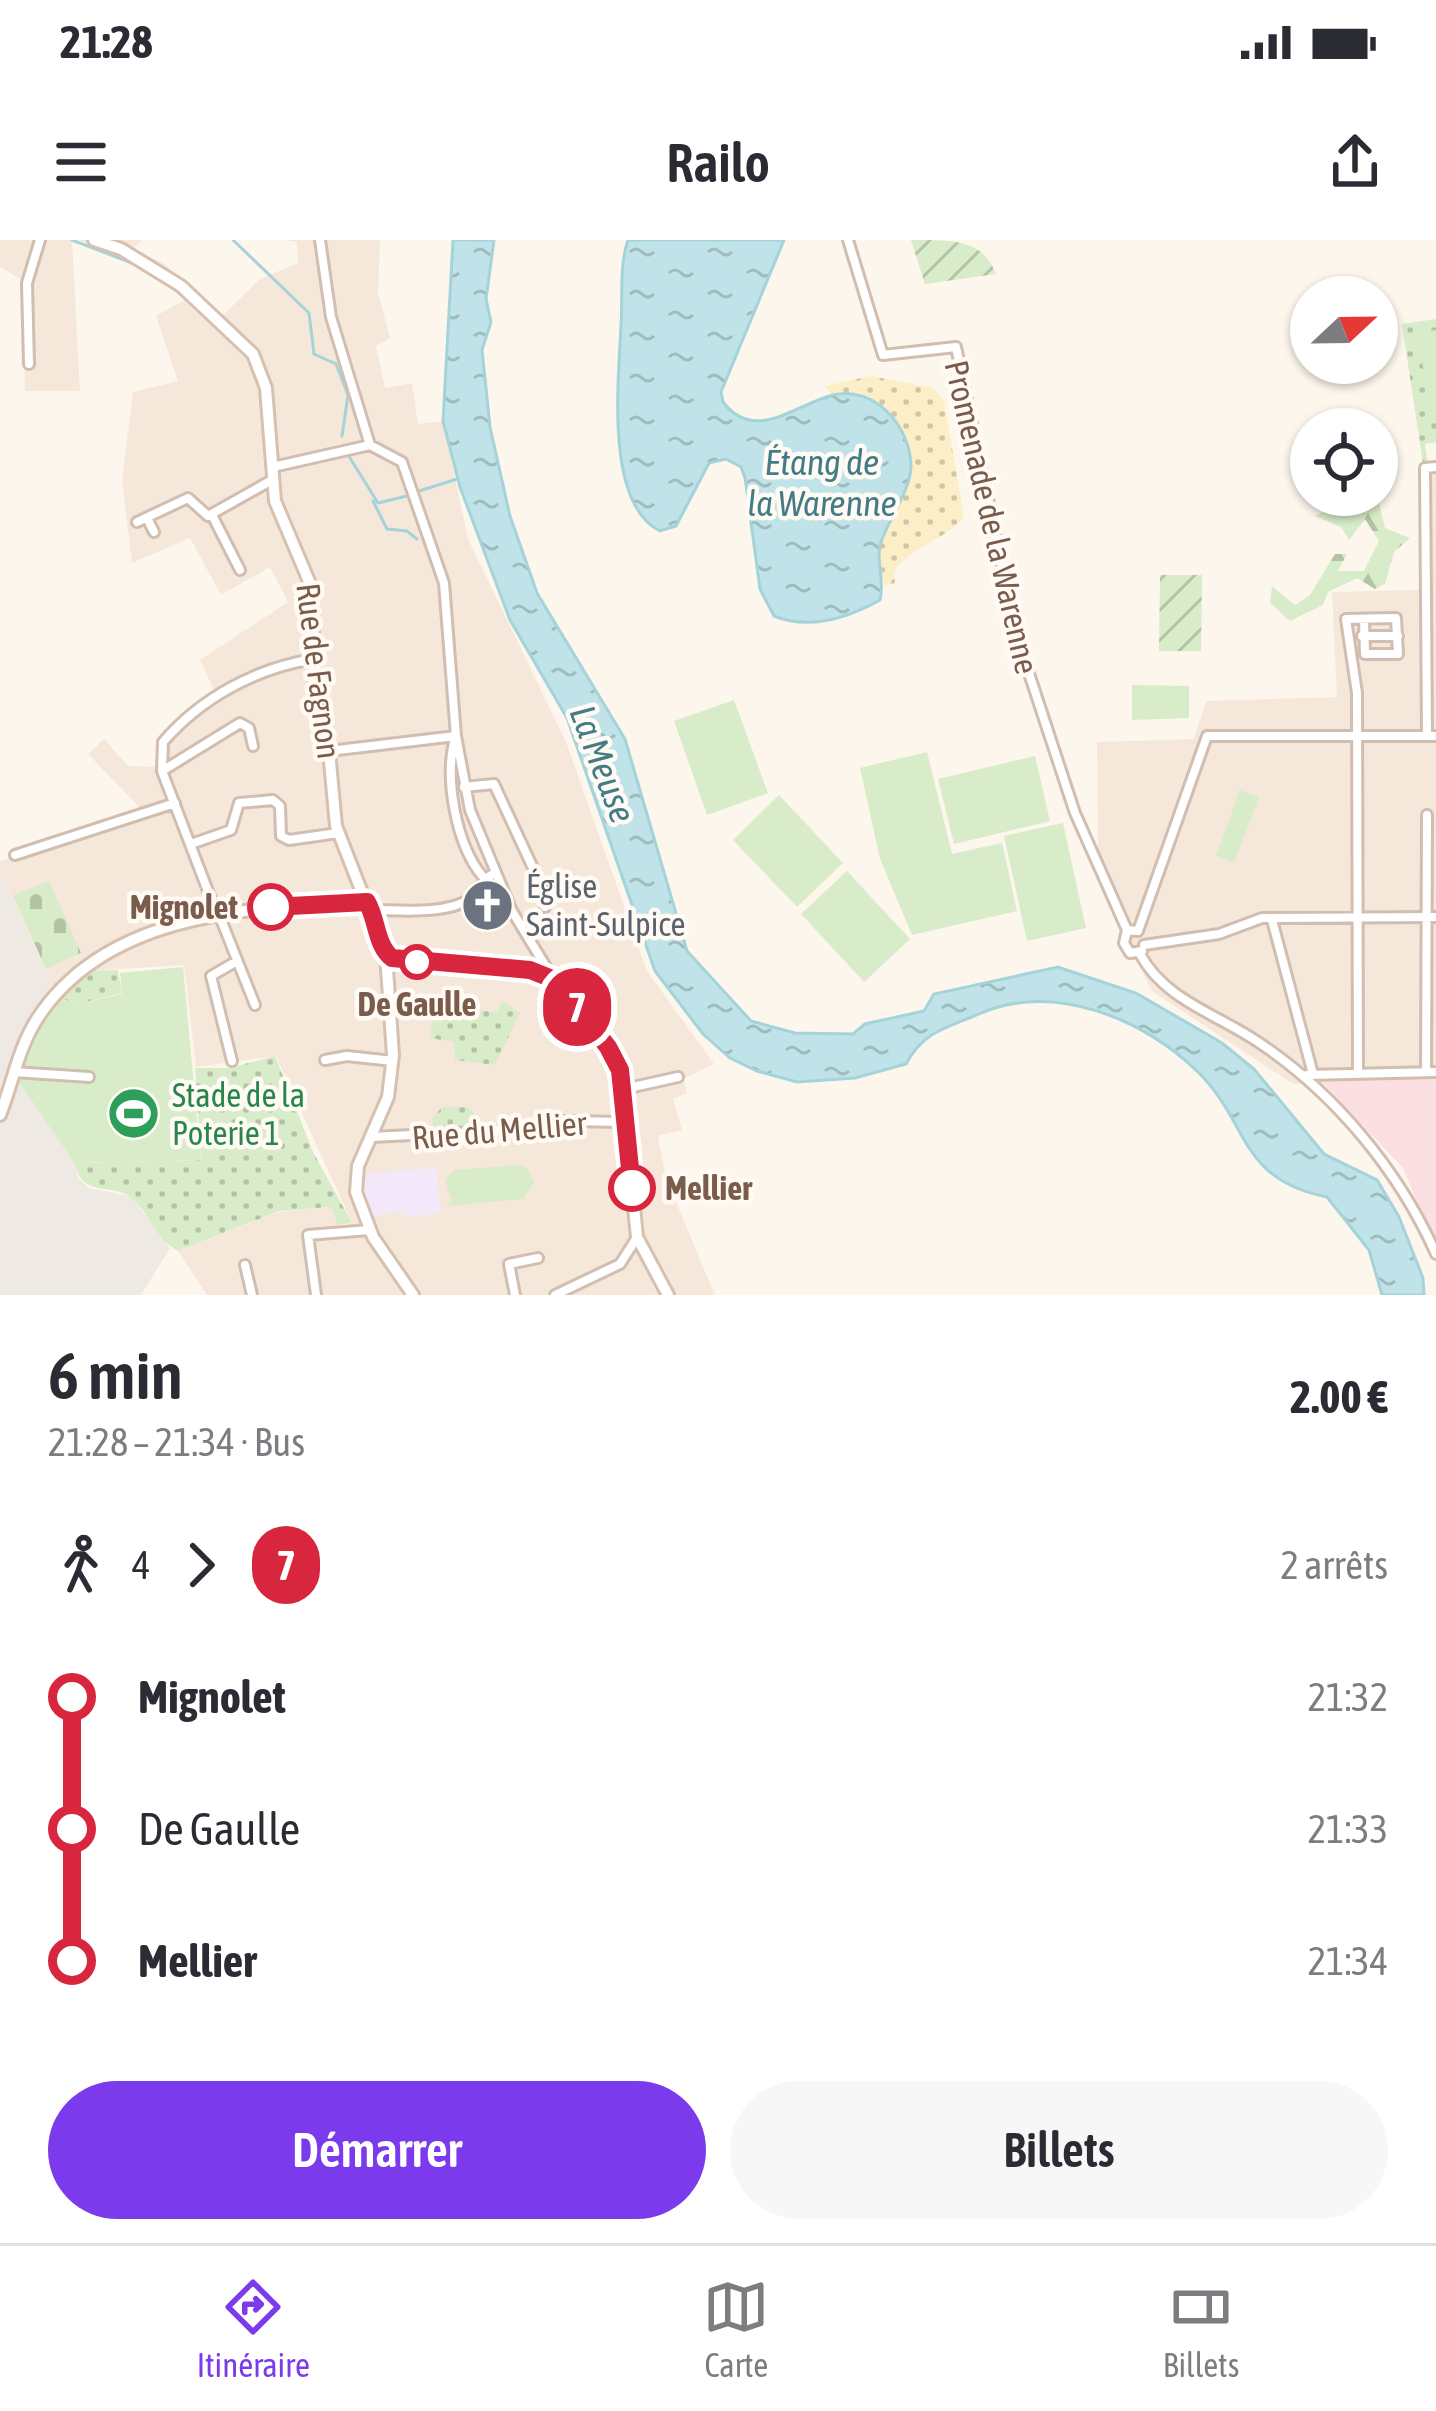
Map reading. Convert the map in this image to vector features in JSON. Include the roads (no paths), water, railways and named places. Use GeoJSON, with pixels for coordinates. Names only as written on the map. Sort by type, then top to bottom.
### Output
{"type":"FeatureCollection","features":[{"type":"Feature","properties":{"kind":"street"},"geometry":{"type":"LineString","coordinates":[[29,364],[27,283],[40,240]]}},
{"type":"Feature","properties":{"kind":"street","name":"Rue de Fagnon"},"geometry":{"type":"LineString","coordinates":[[94,240],[181,286],[253,354],[266,388],[277,508],[309,577],[314,659],[338,833],[386,954],[393,1061],[388,1097],[355,1178],[369,1230]]}},
{"type":"Feature","properties":{"kind":"street"},"geometry":{"type":"LineString","coordinates":[[320,240],[331,317],[370,445],[402,462],[436,557],[450,628],[457,811],[472,862],[483,878]]}},
{"type":"Feature","properties":{"kind":"street","name":"Promenade de la Warenne"},"geometry":{"type":"LineString","coordinates":[[848,240],[883,355],[956,347],[1003,585],[1022,655],[1075,814],[1126,930]]}},
{"type":"Feature","properties":{"kind":"street"},"geometry":{"type":"LineString","coordinates":[[154,532],[142,520],[188,498],[201,514],[212,515],[272,473],[370,445]]}},
{"type":"Feature","properties":{"kind":"street"},"geometry":{"type":"LineString","coordinates":[[1431,467],[1432,736],[1207,736],[1138,932],[1142,949],[1166,989],[1259,1042],[1381,1157],[1411,1199],[1436,1254]]}},
{"type":"Feature","properties":{"kind":"street"},"geometry":{"type":"LineString","coordinates":[[212,515],[240,570]]}},
{"type":"Feature","properties":{"kind":"street"},"geometry":{"type":"LineString","coordinates":[[1349,655],[1398,654],[1396,618],[1346,619],[1349,655],[1357,693],[1358,1073]]}},
{"type":"Feature","properties":{"kind":"street"},"geometry":{"type":"LineString","coordinates":[[1363,652],[1364,619]]}},
{"type":"Feature","properties":{"kind":"street"},"geometry":{"type":"LineString","coordinates":[[1362,636],[1398,636]]}},
{"type":"Feature","properties":{"kind":"street"},"geometry":{"type":"LineString","coordinates":[[255,1005],[162,771],[163,742],[202,705],[233,686],[314,659]]}},
{"type":"Feature","properties":{"kind":"street"},"geometry":{"type":"LineString","coordinates":[[162,771],[240,723],[249,728],[254,746]]}},
{"type":"Feature","properties":{"kind":"street"},"geometry":{"type":"LineString","coordinates":[[329,752],[456,736]]}},
{"type":"Feature","properties":{"kind":"street"},"geometry":{"type":"LineString","coordinates":[[456,736],[464,787],[496,872],[538,957],[608,1047],[624,1089],[637,1238],[668,1295]]}},
{"type":"Feature","properties":{"kind":"street"},"geometry":{"type":"LineString","coordinates":[[464,787],[494,784],[546,896],[545,907]]}},
{"type":"Feature","properties":{"kind":"street"},"geometry":{"type":"LineString","coordinates":[[191,844],[231,830],[239,803],[273,800],[280,806],[281,836],[289,840],[338,833]]}},
{"type":"Feature","properties":{"kind":"street"},"geometry":{"type":"LineString","coordinates":[[15,855],[175,802]]}},
{"type":"Feature","properties":{"kind":"street"},"geometry":{"type":"LineString","coordinates":[[1300,1076],[1431,1072],[1427,815]]}},
{"type":"Feature","properties":{"kind":"street"},"geometry":{"type":"LineString","coordinates":[[0,1115],[38,1017],[78,971],[113,951],[217,912],[366,900],[445,906],[472,898],[483,878],[496,872]]}},
{"type":"Feature","properties":{"kind":"street"},"geometry":{"type":"LineString","coordinates":[[1138,932],[1126,930],[1126,949],[1174,944],[1271,919],[1431,917]]}},
{"type":"Feature","properties":{"kind":"street"},"geometry":{"type":"LineString","coordinates":[[1271,919],[1312,1075]]}},
{"type":"Feature","properties":{"kind":"street"},"geometry":{"type":"LineString","coordinates":[[532,947],[535,971]]}},
{"type":"Feature","properties":{"kind":"street"},"geometry":{"type":"LineString","coordinates":[[386,954],[402,961],[535,971],[555,980]]}},
{"type":"Feature","properties":{"kind":"street"},"geometry":{"type":"LineString","coordinates":[[535,971],[538,957]]}},
{"type":"Feature","properties":{"kind":"street"},"geometry":{"type":"LineString","coordinates":[[232,1061],[212,976],[237,961]]}},
{"type":"Feature","properties":{"kind":"street"},"geometry":{"type":"LineString","coordinates":[[325,1060],[347,1056],[393,1061]]}},
{"type":"Feature","properties":{"kind":"street"},"geometry":{"type":"LineString","coordinates":[[13,1072],[89,1077]]}},
{"type":"Feature","properties":{"kind":"street"},"geometry":{"type":"LineString","coordinates":[[624,1089],[678,1077]]}},
{"type":"Feature","properties":{"kind":"street","name":"Rue du Mellier"},"geometry":{"type":"LineString","coordinates":[[371,1137],[537,1130],[564,1121],[627,1122]]}},
{"type":"Feature","properties":{"kind":"street"},"geometry":{"type":"LineString","coordinates":[[316,1295],[308,1235],[369,1230],[413,1295]]}},
{"type":"Feature","properties":{"kind":"street"},"geometry":{"type":"LineString","coordinates":[[555,1295],[620,1264],[637,1238]]}},
{"type":"Feature","properties":{"kind":"street"},"geometry":{"type":"LineString","coordinates":[[515,1295],[508,1264],[538,1258]]}},
{"type":"Feature","properties":{"kind":"street"},"geometry":{"type":"LineString","coordinates":[[245,1265],[253,1295]]}},
{"type":"Feature","properties":{"kind":"water","name":"La Meuse"},"geometry":{"type":"Polygon","coordinates":[[[453,240],[494,240],[486,299],[491,322],[482,350],[490,427],[510,516],[537,593],[625,739],[687,951],[751,1021],[795,1033],[853,1034],[865,1024],[924,1011],[934,994],[1058,967],[1136,993],[1222,1043],[1254,1069],[1324,1154],[1377,1180],[1399,1217],[1423,1278],[1424,1295],[1382,1295],[1369,1250],[1327,1197],[1298,1189],[1261,1163],[1215,1092],[1177,1054],[1152,1036],[1097,1011],[1037,1002],[1007,1005],[937,1032],[920,1044],[906,1064],[855,1078],[797,1082],[730,1058],[703,1034],[655,971],[567,718],[510,620],[460,487],[443,421],[453,240]]]}},
{"type":"Feature","properties":{"kind":"water","name":"Étang de la Warenne"},"geometry":{"type":"Polygon","coordinates":[[[628,240],[784,240],[721,392],[723,402],[735,414],[762,421],[833,395],[863,396],[888,412],[905,437],[911,467],[880,545],[880,600],[828,620],[801,622],[774,616],[760,589],[745,478],[741,467],[726,459],[709,463],[676,526],[660,531],[642,516],[630,494],[619,437],[622,271],[628,240]]]}},
{"type":"Feature","properties":{"kind":"waterway"},"geometry":{"type":"LineString","coordinates":[[72,240],[137,265]]}},
{"type":"Feature","properties":{"kind":"waterway"},"geometry":{"type":"LineString","coordinates":[[233,240],[309,313],[314,354],[336,364],[348,395],[342,436]]}},
{"type":"Feature","properties":{"kind":"waterway"},"geometry":{"type":"LineString","coordinates":[[171,286],[196,307]]}},
{"type":"Feature","properties":{"kind":"waterway"},"geometry":{"type":"LineString","coordinates":[[350,458],[378,503],[411,495]]}},
{"type":"Feature","properties":{"kind":"waterway"},"geometry":{"type":"LineString","coordinates":[[419,491],[457,479]]}},
{"type":"Feature","properties":{"kind":"waterway"},"geometry":{"type":"LineString","coordinates":[[373,501],[387,529],[407,531],[417,539]]}},
{"type":"Feature","properties":{"kind":"waterway"},"geometry":{"type":"LineString","coordinates":[[5,1086],[15,1053]]}},
{"type":"Feature","properties":{"kind":"place","name":"Église Saint-Sulpice"},"geometry":{"type":"Point","coordinates":[487,905]}},
{"type":"Feature","properties":{"kind":"place","name":"Mignolet"},"geometry":{"type":"Point","coordinates":[271,907]}},
{"type":"Feature","properties":{"kind":"place","name":"De Gaulle"},"geometry":{"type":"Point","coordinates":[417,962]}},
{"type":"Feature","properties":{"kind":"place","name":"Stade de la Poterie 1"},"geometry":{"type":"Point","coordinates":[133,1114]}},
{"type":"Feature","properties":{"kind":"place","name":"Mellier"},"geometry":{"type":"Point","coordinates":[632,1188]}}]}
